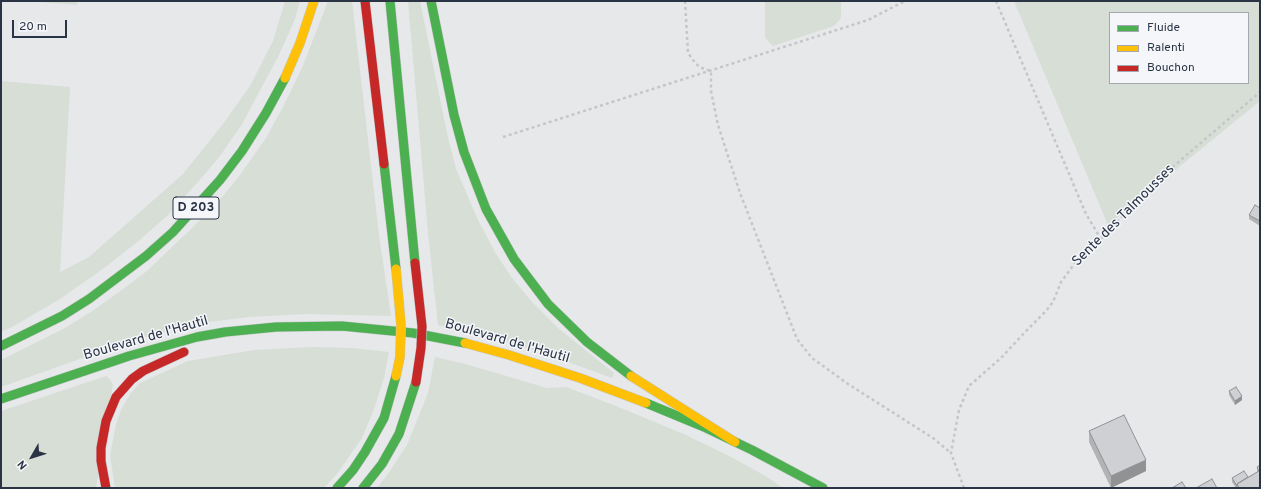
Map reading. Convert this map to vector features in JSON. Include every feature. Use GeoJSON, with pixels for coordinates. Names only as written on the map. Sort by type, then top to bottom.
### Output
{"type":"FeatureCollection","features":[{"type":"Feature","properties":{"kind":"main road","name":"D 203"},"geometry":{"type":"LineString","coordinates":[[1,346],[62,316],[89,299],[122,275],[173,232],[202,201],[242,151],[266,113],[286,76],[300,43],[314,1]]}},
{"type":"Feature","properties":{"kind":"main road"},"geometry":{"type":"LineString","coordinates":[[337,488],[357,464],[384,418],[400,358],[402,325],[365,1]]}},
{"type":"Feature","properties":{"kind":"main road"},"geometry":{"type":"LineString","coordinates":[[363,488],[382,464],[399,434],[416,382],[421,348],[422,326],[390,1]]}},
{"type":"Feature","properties":{"kind":"main road"},"geometry":{"type":"LineString","coordinates":[[431,1],[454,115],[464,152],[486,209],[514,259],[548,304],[587,342],[631,376],[735,442]]}},
{"type":"Feature","properties":{"kind":"main road","name":"Boulevard de l'Hautil"},"geometry":{"type":"LineString","coordinates":[[1,399],[128,356],[197,337],[249,329],[307,326],[342,326],[413,333],[462,342],[522,359],[594,384],[665,411],[735,442],[824,488]]}},
{"type":"Feature","properties":{"kind":"main road"},"geometry":{"type":"LineString","coordinates":[[106,488],[101,461],[103,434],[111,408],[116,397],[123,388],[143,371],[159,362],[196,347],[249,329]]}},
{"type":"Feature","properties":{"kind":"main road"},"geometry":{"type":"LineString","coordinates":[[764,456],[777,472]]}},
{"type":"Feature","properties":{"kind":"path"},"geometry":{"type":"LineString","coordinates":[[686,1],[688,53],[696,64],[711,71]]}},
{"type":"Feature","properties":{"kind":"path"},"geometry":{"type":"LineString","coordinates":[[503,137],[868,20],[905,1]]}},
{"type":"Feature","properties":{"kind":"path"},"geometry":{"type":"LineString","coordinates":[[996,1],[1086,214],[1101,239]]}},
{"type":"Feature","properties":{"kind":"path"},"geometry":{"type":"LineString","coordinates":[[711,71],[711,91],[718,125],[740,193],[797,339],[812,358],[848,384],[933,438],[951,453],[964,488]]}},
{"type":"Feature","properties":{"kind":"path","name":"Sente des Talmousses"},"geometry":{"type":"LineString","coordinates":[[951,453],[959,410],[969,386],[1002,358],[1046,311],[1053,302],[1061,282],[1078,259],[1101,239],[1153,184],[1260,92]]}},
{"type":"Feature","properties":{"kind":"shaded area"},"geometry":{"type":"Polygon","coordinates":[[[28,1],[77,1],[77,5],[28,1]]]}},
{"type":"Feature","properties":{"kind":"shaded area"},"geometry":{"type":"Polygon","coordinates":[[[285,1],[300,1],[295,19],[279,55],[242,124],[220,156],[197,183],[166,217],[104,268],[60,299],[1,332],[1,81],[70,87],[60,272],[89,257],[183,174],[223,124],[250,86],[273,41],[285,1]]]}},
{"type":"Feature","properties":{"kind":"shaded area"},"geometry":{"type":"Polygon","coordinates":[[[328,1],[352,1],[379,235],[391,316],[306,314],[249,317],[201,323],[159,333],[105,350],[1,387],[1,360],[63,329],[91,312],[119,292],[147,271],[214,207],[240,175],[266,138],[302,68],[328,1]]]}},
{"type":"Feature","properties":{"kind":"shaded area"},"geometry":{"type":"Polygon","coordinates":[[[408,1],[420,1],[448,138],[456,169],[478,220],[495,252],[512,278],[532,302],[558,328],[614,373],[612,378],[546,354],[477,333],[438,325],[428,233],[408,1]]]}},
{"type":"Feature","properties":{"kind":"shaded area"},"geometry":{"type":"Polygon","coordinates":[[[765,1],[841,1],[841,18],[834,26],[773,46],[765,38],[765,1]]]}},
{"type":"Feature","properties":{"kind":"shaded area"},"geometry":{"type":"Polygon","coordinates":[[[1014,1],[1260,1],[1260,101],[1108,225],[1014,1]]]}},
{"type":"Feature","properties":{"kind":"shaded area"},"geometry":{"type":"Polygon","coordinates":[[[312,347],[352,348],[389,352],[384,378],[374,409],[362,438],[337,474],[324,488],[115,488],[110,455],[116,424],[122,408],[131,393],[140,383],[188,361],[254,350],[312,347]]]}},
{"type":"Feature","properties":{"kind":"shaded area"},"geometry":{"type":"Polygon","coordinates":[[[435,357],[469,365],[547,388],[566,387],[686,435],[733,458],[769,478],[783,488],[377,488],[407,445],[428,393],[435,357]]]}},
{"type":"Feature","properties":{"kind":"shaded area"},"geometry":{"type":"Polygon","coordinates":[[[106,376],[113,384],[96,488],[1,488],[1,411],[106,376]]]}},
{"type":"Feature","properties":{"kind":"building"},"geometry":{"type":"Polygon","coordinates":[[[1255,205],[1260,208],[1260,221],[1249,215],[1255,205]]]}},
{"type":"Feature","properties":{"kind":"building"},"geometry":{"type":"Polygon","coordinates":[[[1236,387],[1242,396],[1235,401],[1229,391],[1236,387]]]}},
{"type":"Feature","properties":{"kind":"building"},"geometry":{"type":"Polygon","coordinates":[[[1124,415],[1146,460],[1111,476],[1089,431],[1124,415]]]}},
{"type":"Feature","properties":{"kind":"building"},"geometry":{"type":"Polygon","coordinates":[[[1260,465],[1260,488],[1239,488],[1237,484],[1259,471],[1257,467],[1260,465]]]}},
{"type":"Feature","properties":{"kind":"building"},"geometry":{"type":"Polygon","coordinates":[[[1244,471],[1248,477],[1237,484],[1237,486],[1232,478],[1244,471]]]}},
{"type":"Feature","properties":{"kind":"building"},"geometry":{"type":"Polygon","coordinates":[[[1212,479],[1217,488],[1196,488],[1212,479]]]}},
{"type":"Feature","properties":{"kind":"building"},"geometry":{"type":"Polygon","coordinates":[[[1182,482],[1186,488],[1172,488],[1182,482]]]}},
{"type":"Feature","properties":{"kind":"traffic: fast"},"geometry":{"type":"LineString","coordinates":[[390,1],[415,263]]}},
{"type":"Feature","properties":{"kind":"traffic: fast"},"geometry":{"type":"LineString","coordinates":[[431,1],[454,115],[464,152],[486,209],[514,259],[548,304],[587,342],[631,376]]}},
{"type":"Feature","properties":{"kind":"traffic: fast"},"geometry":{"type":"LineString","coordinates":[[1,346],[62,316],[89,299],[146,256],[173,232],[220,180],[242,151],[266,113],[285,78]]}},
{"type":"Feature","properties":{"kind":"traffic: fast"},"geometry":{"type":"LineString","coordinates":[[384,164],[396,269]]}},
{"type":"Feature","properties":{"kind":"traffic: fast"},"geometry":{"type":"LineString","coordinates":[[1,399],[129,356],[197,337],[225,332],[276,327],[342,326],[413,333],[465,343]]}},
{"type":"Feature","properties":{"kind":"traffic: fast"},"geometry":{"type":"LineString","coordinates":[[337,488],[353,470],[384,418],[396,376]]}},
{"type":"Feature","properties":{"kind":"traffic: fast"},"geometry":{"type":"LineString","coordinates":[[363,488],[382,464],[399,434],[416,382]]}},
{"type":"Feature","properties":{"kind":"traffic: fast"},"geometry":{"type":"LineString","coordinates":[[646,403],[704,427],[752,450],[823,488]]}},
{"type":"Feature","properties":{"kind":"traffic: slow"},"geometry":{"type":"LineString","coordinates":[[285,78],[300,43],[314,1]]}},
{"type":"Feature","properties":{"kind":"traffic: slow"},"geometry":{"type":"LineString","coordinates":[[396,269],[401,325],[400,357],[396,376]]}},
{"type":"Feature","properties":{"kind":"traffic: slow"},"geometry":{"type":"LineString","coordinates":[[465,343],[509,355],[580,378],[646,403]]}},
{"type":"Feature","properties":{"kind":"traffic: slow"},"geometry":{"type":"LineString","coordinates":[[631,376],[735,442]]}},
{"type":"Feature","properties":{"kind":"traffic: jam"},"geometry":{"type":"LineString","coordinates":[[365,1],[384,164]]}},
{"type":"Feature","properties":{"kind":"traffic: jam"},"geometry":{"type":"LineString","coordinates":[[415,263],[422,326],[421,348],[416,382]]}},
{"type":"Feature","properties":{"kind":"traffic: jam"},"geometry":{"type":"LineString","coordinates":[[106,488],[101,461],[101,448],[106,421],[116,397],[132,379],[143,371],[184,352]]}}]}
